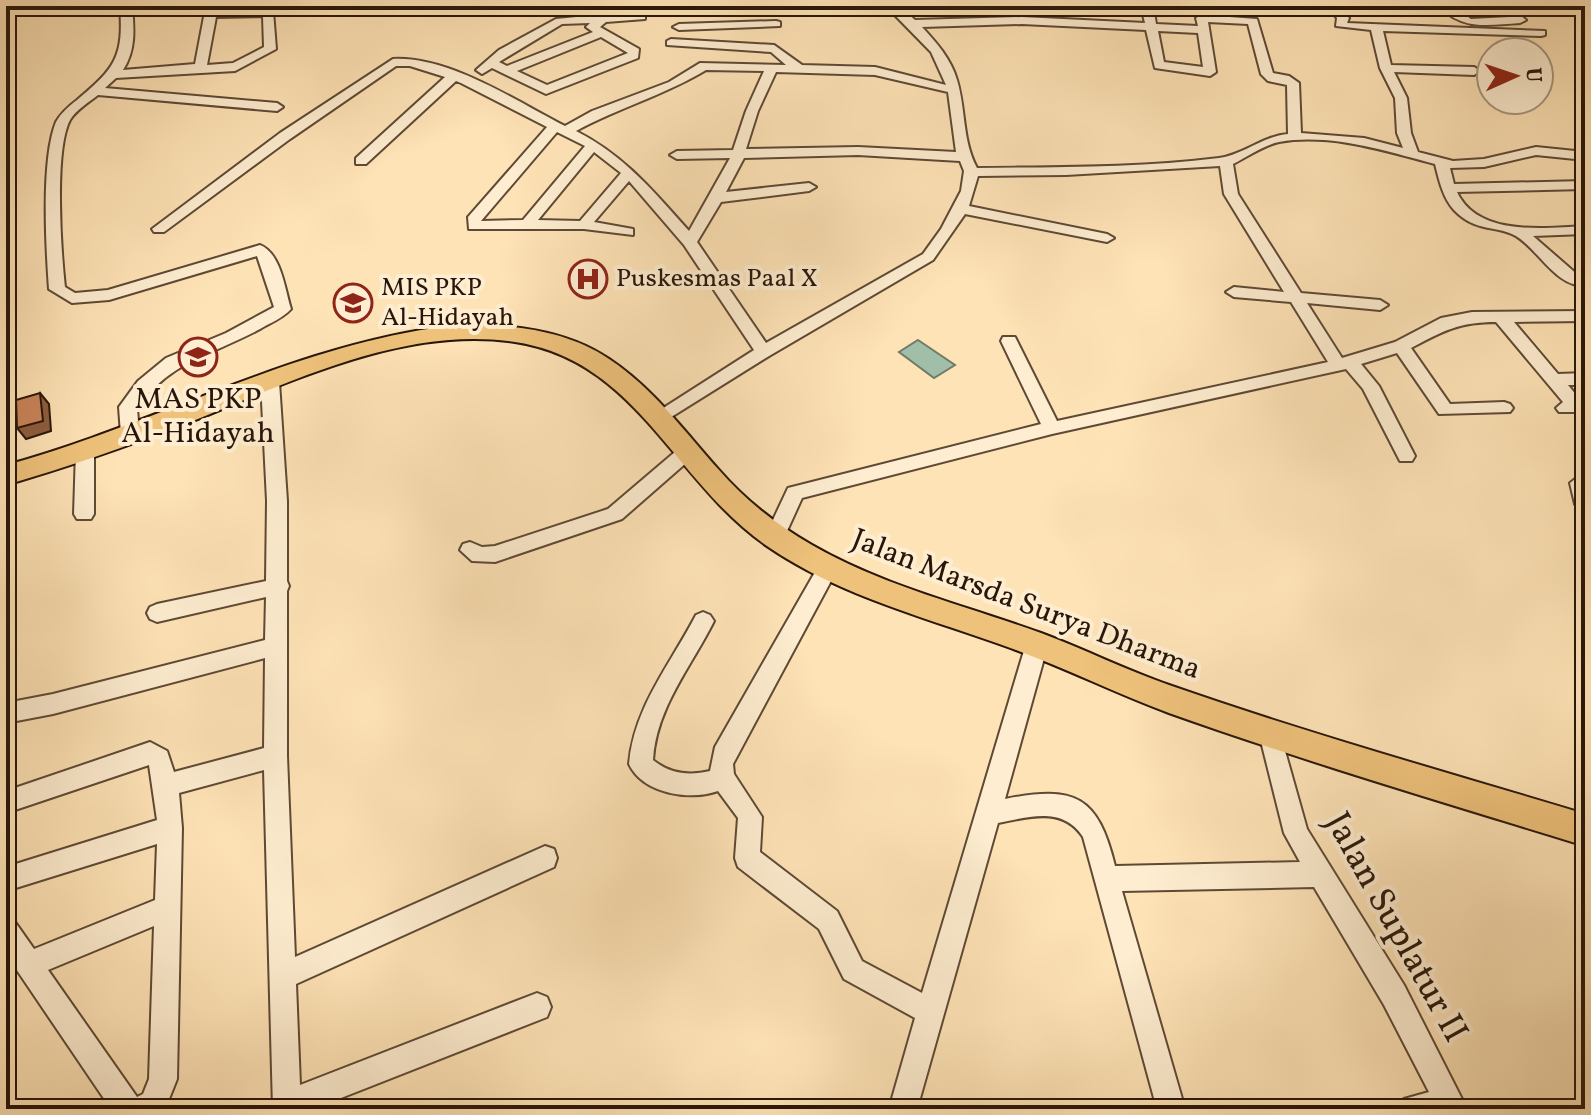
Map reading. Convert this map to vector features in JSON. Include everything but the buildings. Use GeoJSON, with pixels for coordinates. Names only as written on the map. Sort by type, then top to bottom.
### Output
{"type":"FeatureCollection","features":[{"type":"Feature","properties":{"kind":"highway","name":"Jalan Marsda Surya Dharma"},"geometry":{"type":"LineString","coordinates":[[6,475],[85,451],[364,349],[405,339],[473,332],[514,334],[579,350],[609,368],[660,418],[742,512],[775,537],[883,592],[1037,644],[1108,676],[1270,733],[1585,830]]}},
{"type":"Feature","properties":{"kind":"street"},"geometry":{"type":"LineString","coordinates":[[117,74],[128,44],[126,6]]}},
{"type":"Feature","properties":{"kind":"street"},"geometry":{"type":"LineString","coordinates":[[361,161],[459,78],[494,64],[503,53],[560,21],[703,6]]}},
{"type":"Feature","properties":{"kind":"street"},"geometry":{"type":"LineString","coordinates":[[660,418],[763,352],[928,257],[942,242],[967,192],[968,164],[953,90],[945,64],[913,24],[892,6]]}},
{"type":"Feature","properties":{"kind":"street"},"geometry":{"type":"LineString","coordinates":[[1147,6],[1159,65],[1206,73],[1212,70],[1202,18]]}},
{"type":"Feature","properties":{"kind":"street"},"geometry":{"type":"LineString","coordinates":[[1252,6],[1267,74],[1293,83],[1295,136]]}},
{"type":"Feature","properties":{"kind":"street"},"geometry":{"type":"LineString","coordinates":[[1333,6],[1343,18],[1341,25],[1376,27],[1520,20],[1502,6]]}},
{"type":"Feature","properties":{"kind":"street"},"geometry":{"type":"LineString","coordinates":[[1445,6],[1464,24],[1541,33]]}},
{"type":"Feature","properties":{"kind":"street"},"geometry":{"type":"LineString","coordinates":[[130,434],[128,407],[158,372],[172,362],[259,324],[283,309],[267,258],[260,250],[109,295],[72,298],[57,289],[54,231],[60,129],[67,116],[117,74],[235,67],[270,49],[269,13],[210,10],[203,63],[196,69]]}},
{"type":"Feature","properties":{"kind":"street"},"geometry":{"type":"LineString","coordinates":[[773,10],[776,24],[774,49]]}},
{"type":"Feature","properties":{"kind":"street"},"geometry":{"type":"LineString","coordinates":[[507,70],[597,30],[606,17]]}},
{"type":"Feature","properties":{"kind":"street"},"geometry":{"type":"LineString","coordinates":[[494,64],[550,89],[634,55],[635,52],[574,18]]}},
{"type":"Feature","properties":{"kind":"street"},"geometry":{"type":"LineString","coordinates":[[913,24],[965,20],[1151,27],[1202,18],[1253,21]]}},
{"type":"Feature","properties":{"kind":"street"},"geometry":{"type":"LineString","coordinates":[[679,27],[776,24]]}},
{"type":"Feature","properties":{"kind":"street"},"geometry":{"type":"LineString","coordinates":[[1376,27],[1386,68],[1401,98],[1404,133],[1412,153]]}},
{"type":"Feature","properties":{"kind":"street"},"geometry":{"type":"LineString","coordinates":[[528,39],[548,52]]}},
{"type":"Feature","properties":{"kind":"street"},"geometry":{"type":"LineString","coordinates":[[671,43],[774,49],[799,69]]}},
{"type":"Feature","properties":{"kind":"street"},"geometry":{"type":"LineString","coordinates":[[159,229],[197,199],[239,187],[324,112],[393,63],[411,62],[459,78],[593,145],[629,172],[690,242],[763,352]]}},
{"type":"Feature","properties":{"kind":"street"},"geometry":{"type":"LineString","coordinates":[[628,232],[584,225],[481,227],[474,226],[473,220],[558,130],[673,85],[704,66],[875,71],[953,90]]}},
{"type":"Feature","properties":{"kind":"street"},"geometry":{"type":"LineString","coordinates":[[690,242],[738,155],[752,111],[772,68]]}},
{"type":"Feature","properties":{"kind":"street"},"geometry":{"type":"LineString","coordinates":[[1386,68],[1474,71]]}},
{"type":"Feature","properties":{"kind":"street"},"geometry":{"type":"LineString","coordinates":[[94,91],[277,107]]}},
{"type":"Feature","properties":{"kind":"street"},"geometry":{"type":"LineString","coordinates":[[677,155],[858,151],[968,164],[1066,171],[1226,162],[1263,142],[1295,136],[1331,137],[1412,153],[1441,163],[1484,163],[1536,151],[1585,156]]}},
{"type":"Feature","properties":{"kind":"street"},"geometry":{"type":"LineString","coordinates":[[527,224],[593,145]]}},
{"type":"Feature","properties":{"kind":"street"},"geometry":{"type":"LineString","coordinates":[[1226,162],[1231,194],[1344,364],[1370,386],[1406,456]]}},
{"type":"Feature","properties":{"kind":"street"},"geometry":{"type":"LineString","coordinates":[[1441,163],[1458,207],[1466,213],[1521,233],[1575,281],[1585,281]]}},
{"type":"Feature","properties":{"kind":"street"},"geometry":{"type":"LineString","coordinates":[[584,225],[629,172]]}},
{"type":"Feature","properties":{"kind":"street"},"geometry":{"type":"LineString","coordinates":[[1450,188],[1585,185]]}},
{"type":"Feature","properties":{"kind":"street"},"geometry":{"type":"LineString","coordinates":[[715,198],[809,187]]}},
{"type":"Feature","properties":{"kind":"street"},"geometry":{"type":"LineString","coordinates":[[958,208],[1107,238]]}},
{"type":"Feature","properties":{"kind":"street"},"geometry":{"type":"LineString","coordinates":[[1521,233],[1585,230]]}},
{"type":"Feature","properties":{"kind":"street"},"geometry":{"type":"LineString","coordinates":[[1234,292],[1380,305]]}},
{"type":"Feature","properties":{"kind":"street"},"geometry":{"type":"LineString","coordinates":[[775,537],[795,493],[1052,428],[1344,364],[1401,346],[1447,322],[1499,315],[1585,316]]}},
{"type":"Feature","properties":{"kind":"street"},"geometry":{"type":"LineString","coordinates":[[1499,315],[1576,406],[1565,408]]}},
{"type":"Feature","properties":{"kind":"street"},"geometry":{"type":"LineString","coordinates":[[1009,341],[1052,428]]}},
{"type":"Feature","properties":{"kind":"street"},"geometry":{"type":"LineString","coordinates":[[1401,346],[1445,410],[1504,408]]}},
{"type":"Feature","properties":{"kind":"street"},"geometry":{"type":"LineString","coordinates":[[1554,380],[1585,379]]}},
{"type":"Feature","properties":{"kind":"street"},"geometry":{"type":"LineString","coordinates":[[270,382],[279,586],[275,756],[287,1107],[537,1007]]}},
{"type":"Feature","properties":{"kind":"street"},"geometry":{"type":"LineString","coordinates":[[84,514],[85,451]]}},
{"type":"Feature","properties":{"kind":"street"},"geometry":{"type":"LineString","coordinates":[[470,550],[479,555],[495,554],[615,514],[688,451]]}},
{"type":"Feature","properties":{"kind":"street"},"geometry":{"type":"LineString","coordinates":[[1579,483],[1585,504]]}},
{"type":"Feature","properties":{"kind":"street"},"geometry":{"type":"LineString","coordinates":[[829,566],[719,765],[722,778],[750,817],[747,858],[828,920],[853,970],[929,1011]]}},
{"type":"Feature","properties":{"kind":"street"},"geometry":{"type":"LineString","coordinates":[[157,613],[279,586]]}},
{"type":"Feature","properties":{"kind":"street"},"geometry":{"type":"LineString","coordinates":[[703,621],[685,659],[654,704],[641,764],[663,781],[707,785],[722,778]]}},
{"type":"Feature","properties":{"kind":"street"},"geometry":{"type":"LineString","coordinates":[[903,1109],[929,1011],[991,813],[1037,644]]}},
{"type":"Feature","properties":{"kind":"street"},"geometry":{"type":"LineString","coordinates":[[6,713],[53,704],[276,646]]}},
{"type":"Feature","properties":{"kind":"street","name":"Jalan Suplatur II"},"geometry":{"type":"LineString","coordinates":[[1270,733],[1296,833],[1394,995],[1451,1106]]}},
{"type":"Feature","properties":{"kind":"street"},"geometry":{"type":"LineString","coordinates":[[6,802],[150,753],[159,759],[166,785],[170,828],[163,1079],[153,1104],[142,1109]]}},
{"type":"Feature","properties":{"kind":"street"},"geometry":{"type":"LineString","coordinates":[[166,785],[275,756]]}},
{"type":"Feature","properties":{"kind":"street"},"geometry":{"type":"LineString","coordinates":[[991,813],[1037,804],[1068,807],[1082,815],[1092,829],[1171,1109]]}},
{"type":"Feature","properties":{"kind":"street"},"geometry":{"type":"LineString","coordinates":[[6,879],[170,828]]}},
{"type":"Feature","properties":{"kind":"street"},"geometry":{"type":"LineString","coordinates":[[283,976],[545,858]]}},
{"type":"Feature","properties":{"kind":"street"},"geometry":{"type":"LineString","coordinates":[[1106,879],[1323,874]]}},
{"type":"Feature","properties":{"kind":"street"},"geometry":{"type":"LineString","coordinates":[[30,964],[166,908]]}},
{"type":"Feature","properties":{"kind":"street"},"geometry":{"type":"LineString","coordinates":[[6,931],[128,1109]]}},
{"type":"Feature","properties":{"kind":"street"},"geometry":{"type":"LineString","coordinates":[[1414,1109],[1451,1106]]}},
{"type":"Feature","properties":{"kind":"shaded area"},"geometry":{"type":"Polygon","coordinates":[[[918,340],[955,365],[934,378],[899,352],[918,340]]]}},
{"type":"Feature","properties":{"kind":"place","name":"Puskesmas Paal X"},"geometry":{"type":"Point","coordinates":[588,279]}},
{"type":"Feature","properties":{"kind":"place","name":"MIS PKP Al-Hidayah"},"geometry":{"type":"Point","coordinates":[353,303]}},
{"type":"Feature","properties":{"kind":"place","name":"MAS PKP Al-Hidayah"},"geometry":{"type":"Point","coordinates":[198,357]}}]}
